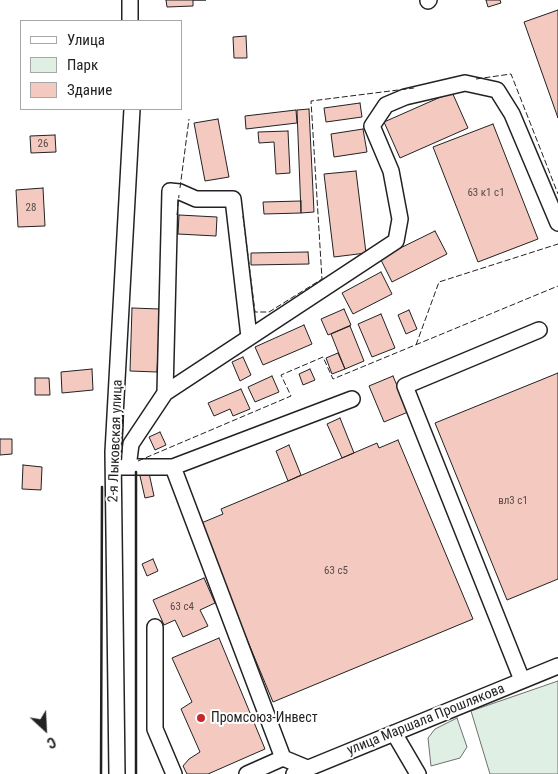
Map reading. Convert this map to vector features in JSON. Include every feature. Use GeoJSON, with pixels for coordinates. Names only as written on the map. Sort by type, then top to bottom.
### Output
{"type":"FeatureCollection","features":[{"type":"Feature","properties":{"kind":"street"},"geometry":{"type":"LineString","coordinates":[[130,0],[130,20]]}},
{"type":"Feature","properties":{"kind":"street"},"geometry":{"type":"LineString","coordinates":[[352,399],[173,468],[121,467],[131,444],[165,393],[248,336],[396,241],[400,219],[391,170],[372,126],[386,104],[405,97],[465,83],[497,90],[512,114],[558,223]]}},
{"type":"Feature","properties":{"kind":"street","name":"2-я Лыковская улица"},"geometry":{"type":"LineString","coordinates":[[117,774],[121,467],[114,442],[132,110]]}},
{"type":"Feature","properties":{"kind":"street"},"geometry":{"type":"LineString","coordinates":[[165,393],[170,191],[180,192],[196,199],[234,199],[248,336]]}},
{"type":"Feature","properties":{"kind":"street"},"geometry":{"type":"LineString","coordinates":[[522,680],[405,386],[539,330]]}},
{"type":"Feature","properties":{"kind":"street"},"geometry":{"type":"LineString","coordinates":[[173,468],[283,758],[300,771]]}},
{"type":"Feature","properties":{"kind":"street"},"geometry":{"type":"LineString","coordinates":[[155,628],[155,729],[174,774]]}},
{"type":"Feature","properties":{"kind":"street","name":"улица Маршала Прошлякова"},"geometry":{"type":"LineString","coordinates":[[300,771],[558,666]]}},
{"type":"Feature","properties":{"kind":"street"},"geometry":{"type":"LineString","coordinates":[[394,732],[418,774]]}},
{"type":"Feature","properties":{"kind":"street"},"geometry":{"type":"LineString","coordinates":[[247,774],[283,758]]}},
{"type":"Feature","properties":{"kind":"green space"},"geometry":{"type":"Polygon","coordinates":[[[558,681],[558,774],[490,774],[471,711],[558,681]]]}},
{"type":"Feature","properties":{"kind":"green space"},"geometry":{"type":"Polygon","coordinates":[[[457,718],[467,747],[460,758],[431,766],[428,738],[435,729],[457,718]]]}},
{"type":"Feature","properties":{"kind":"building"},"geometry":{"type":"Polygon","coordinates":[[[166,0],[193,0],[193,6],[167,7],[166,0]]]}},
{"type":"Feature","properties":{"kind":"building"},"geometry":{"type":"Polygon","coordinates":[[[486,0],[500,0],[501,3],[488,7],[486,0]]]}},
{"type":"Feature","properties":{"kind":"building"},"geometry":{"type":"Polygon","coordinates":[[[558,10],[558,118],[524,22],[558,10]]]}},
{"type":"Feature","properties":{"kind":"building"},"geometry":{"type":"Polygon","coordinates":[[[246,36],[247,58],[234,58],[233,37],[246,36]]]}},
{"type":"Feature","properties":{"kind":"building"},"geometry":{"type":"Polygon","coordinates":[[[452,92],[468,128],[400,158],[384,122],[452,92]]]}},
{"type":"Feature","properties":{"kind":"building"},"geometry":{"type":"Polygon","coordinates":[[[360,103],[362,117],[326,122],[324,108],[360,103]]]}},
{"type":"Feature","properties":{"kind":"building"},"geometry":{"type":"Polygon","coordinates":[[[309,109],[314,212],[301,213],[297,110],[309,109]]]}},
{"type":"Feature","properties":{"kind":"building"},"geometry":{"type":"Polygon","coordinates":[[[296,110],[297,123],[246,129],[245,116],[296,110]]]}},
{"type":"Feature","properties":{"kind":"building"},"geometry":{"type":"Polygon","coordinates":[[[218,119],[229,177],[205,181],[194,123],[218,119]]]}},
{"type":"Feature","properties":{"kind":"building"},"geometry":{"type":"Polygon","coordinates":[[[493,124],[538,239],[478,262],[433,147],[493,124]]]}},
{"type":"Feature","properties":{"kind":"building"},"geometry":{"type":"Polygon","coordinates":[[[363,129],[367,152],[334,157],[331,134],[363,129]]]}},
{"type":"Feature","properties":{"kind":"building"},"geometry":{"type":"Polygon","coordinates":[[[288,131],[290,173],[276,174],[274,142],[259,143],[258,132],[288,131]]]}},
{"type":"Feature","properties":{"kind":"building"},"geometry":{"type":"Polygon","coordinates":[[[55,135],[56,152],[31,153],[30,136],[55,135]]]}},
{"type":"Feature","properties":{"kind":"building"},"geometry":{"type":"Polygon","coordinates":[[[356,171],[366,253],[334,257],[324,174],[356,171]]]}},
{"type":"Feature","properties":{"kind":"building"},"geometry":{"type":"Polygon","coordinates":[[[43,188],[45,226],[18,227],[16,190],[43,188]]]}},
{"type":"Feature","properties":{"kind":"building"},"geometry":{"type":"Polygon","coordinates":[[[301,201],[301,213],[264,214],[263,202],[301,201]]]}},
{"type":"Feature","properties":{"kind":"building"},"geometry":{"type":"Polygon","coordinates":[[[179,215],[217,217],[216,236],[178,234],[179,215]]]}},
{"type":"Feature","properties":{"kind":"building"},"geometry":{"type":"Polygon","coordinates":[[[435,231],[447,254],[392,282],[380,258],[435,231]]]}},
{"type":"Feature","properties":{"kind":"building"},"geometry":{"type":"Polygon","coordinates":[[[308,252],[309,264],[251,265],[251,253],[308,252]]]}},
{"type":"Feature","properties":{"kind":"building"},"geometry":{"type":"Polygon","coordinates":[[[381,272],[392,294],[353,314],[342,293],[381,272]]]}},
{"type":"Feature","properties":{"kind":"building"},"geometry":{"type":"Polygon","coordinates":[[[132,308],[160,309],[157,372],[130,371],[132,308]]]}},
{"type":"Feature","properties":{"kind":"building"},"geometry":{"type":"Polygon","coordinates":[[[344,309],[351,325],[328,335],[321,319],[344,309]]]}},
{"type":"Feature","properties":{"kind":"building"},"geometry":{"type":"Polygon","coordinates":[[[409,310],[417,329],[406,334],[398,315],[409,310]]]}},
{"type":"Feature","properties":{"kind":"building"},"geometry":{"type":"Polygon","coordinates":[[[381,314],[395,348],[372,357],[358,324],[381,314]]]}},
{"type":"Feature","properties":{"kind":"building"},"geometry":{"type":"Polygon","coordinates":[[[304,325],[312,344],[263,365],[255,347],[304,325]]]}},
{"type":"Feature","properties":{"kind":"building"},"geometry":{"type":"Polygon","coordinates":[[[350,326],[364,361],[345,369],[331,334],[350,326]]]}},
{"type":"Feature","properties":{"kind":"building"},"geometry":{"type":"Polygon","coordinates":[[[338,353],[345,369],[332,374],[326,358],[338,353]]]}},
{"type":"Feature","properties":{"kind":"building"},"geometry":{"type":"Polygon","coordinates":[[[243,357],[251,375],[240,381],[232,362],[243,357]]]}},
{"type":"Feature","properties":{"kind":"building"},"geometry":{"type":"Polygon","coordinates":[[[92,369],[93,390],[62,393],[61,372],[92,369]]]}},
{"type":"Feature","properties":{"kind":"building"},"geometry":{"type":"Polygon","coordinates":[[[310,369],[315,380],[303,385],[299,374],[310,369]]]}},
{"type":"Feature","properties":{"kind":"building"},"geometry":{"type":"Polygon","coordinates":[[[558,373],[558,579],[507,600],[435,423],[558,373]]]}},
{"type":"Feature","properties":{"kind":"building"},"geometry":{"type":"Polygon","coordinates":[[[272,376],[279,392],[255,402],[248,387],[272,376]]]}},
{"type":"Feature","properties":{"kind":"building"},"geometry":{"type":"Polygon","coordinates":[[[393,376],[408,412],[384,422],[369,386],[393,376]]]}},
{"type":"Feature","properties":{"kind":"building"},"geometry":{"type":"Polygon","coordinates":[[[35,378],[49,378],[50,395],[35,395],[35,378]]]}},
{"type":"Feature","properties":{"kind":"building"},"geometry":{"type":"Polygon","coordinates":[[[241,389],[250,409],[233,416],[230,409],[214,416],[208,403],[241,389]]]}},
{"type":"Feature","properties":{"kind":"building"},"geometry":{"type":"Polygon","coordinates":[[[340,418],[354,453],[342,458],[327,424],[340,418]]]}},
{"type":"Feature","properties":{"kind":"building"},"geometry":{"type":"Polygon","coordinates":[[[160,432],[166,445],[155,450],[149,437],[160,432]]]}},
{"type":"Feature","properties":{"kind":"building"},"geometry":{"type":"Polygon","coordinates":[[[0,439],[12,439],[12,454],[0,455],[0,439]]]}},
{"type":"Feature","properties":{"kind":"building"},"geometry":{"type":"Polygon","coordinates":[[[398,440],[473,619],[273,702],[199,524],[223,514],[221,509],[377,443],[379,448],[398,440]]]}},
{"type":"Feature","properties":{"kind":"building"},"geometry":{"type":"Polygon","coordinates":[[[289,445],[301,475],[288,481],[276,451],[289,445]]]}},
{"type":"Feature","properties":{"kind":"building"},"geometry":{"type":"Polygon","coordinates":[[[23,465],[42,467],[41,490],[22,489],[23,465]]]}},
{"type":"Feature","properties":{"kind":"building"},"geometry":{"type":"Polygon","coordinates":[[[149,473],[154,496],[145,498],[140,476],[149,473]]]}},
{"type":"Feature","properties":{"kind":"building"},"geometry":{"type":"Polygon","coordinates":[[[153,559],[158,571],[147,576],[142,564],[153,559]]]}},
{"type":"Feature","properties":{"kind":"building"},"geometry":{"type":"Polygon","coordinates":[[[204,578],[215,603],[200,610],[208,626],[183,637],[175,620],[164,625],[153,600],[204,578]]]}},
{"type":"Feature","properties":{"kind":"building"},"geometry":{"type":"Polygon","coordinates":[[[219,638],[265,749],[208,774],[187,774],[183,766],[189,759],[200,752],[181,709],[192,702],[172,658],[219,638]]]}},
{"type":"Feature","properties":{"kind":"fence"},"geometry":{"type":"LineString","coordinates":[[476,79],[511,74],[558,194]]}},
{"type":"Feature","properties":{"kind":"fence"},"geometry":{"type":"LineString","coordinates":[[243,216],[255,312],[269,312],[322,279],[311,101],[414,88]]}},
{"type":"Feature","properties":{"kind":"fence"},"geometry":{"type":"LineString","coordinates":[[180,188],[189,119]]}},
{"type":"Feature","properties":{"kind":"fence"},"geometry":{"type":"LineString","coordinates":[[177,215],[179,195]]}},
{"type":"Feature","properties":{"kind":"fence"},"geometry":{"type":"LineString","coordinates":[[416,345],[439,282],[558,244]]}},
{"type":"Feature","properties":{"kind":"fence"},"geometry":{"type":"LineString","coordinates":[[138,461],[291,396],[281,375],[323,357],[333,379],[558,286]]}},
{"type":"Feature","properties":{"kind":"wall"},"geometry":{"type":"LineString","coordinates":[[121,459],[123,414]]}},
{"type":"Feature","properties":{"kind":"wall"},"geometry":{"type":"LineString","coordinates":[[136,472],[136,774]]}},
{"type":"Feature","properties":{"kind":"wall"},"geometry":{"type":"LineString","coordinates":[[101,774],[102,487]]}},
{"type":"Feature","properties":{"kind":"place","name":"Промсоюз-Инвест"},"geometry":{"type":"Point","coordinates":[201,718]}}]}
